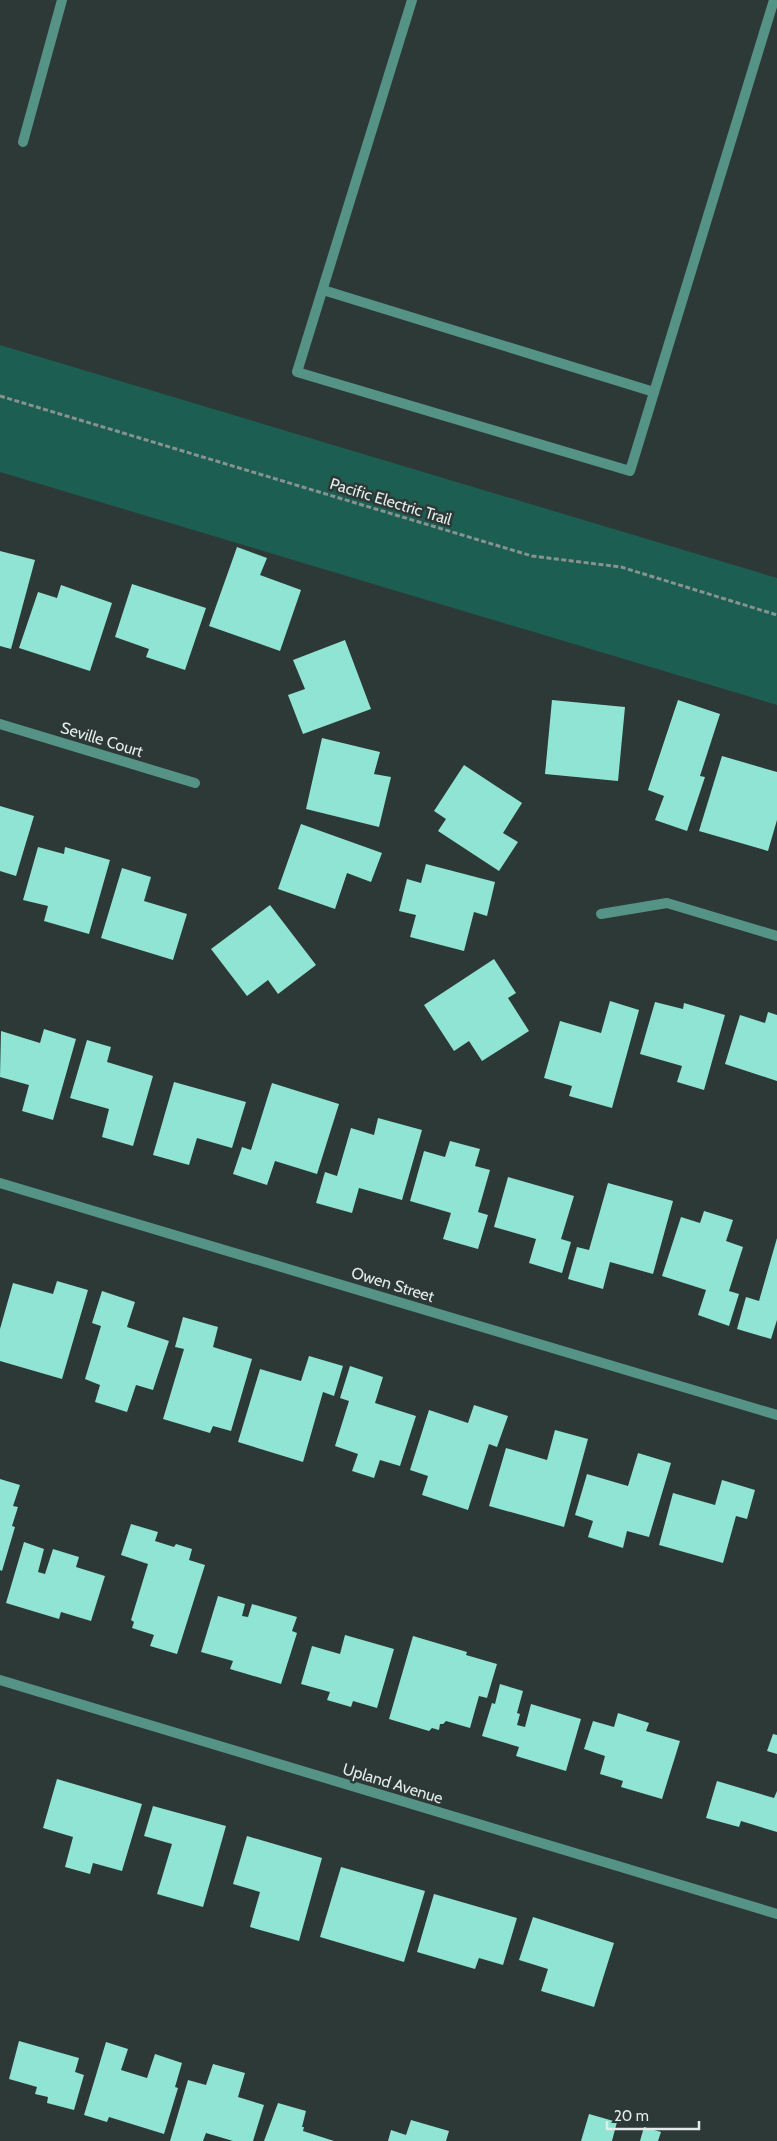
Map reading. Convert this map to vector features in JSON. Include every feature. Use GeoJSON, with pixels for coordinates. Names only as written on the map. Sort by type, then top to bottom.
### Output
{"type":"FeatureCollection","features":[{"type":"Feature","properties":{"kind":"street"},"geometry":{"type":"LineString","coordinates":[[24,142],[62,0]]}},
{"type":"Feature","properties":{"kind":"street"},"geometry":{"type":"LineString","coordinates":[[412,0],[297,372],[630,471],[774,0]]}},
{"type":"Feature","properties":{"kind":"street"},"geometry":{"type":"LineString","coordinates":[[323,290],[654,392]]}},
{"type":"Feature","properties":{"kind":"street","name":"Seville Court"},"geometry":{"type":"LineString","coordinates":[[0,724],[195,783]]}},
{"type":"Feature","properties":{"kind":"street"},"geometry":{"type":"LineString","coordinates":[[601,914],[667,903],[777,936]]}},
{"type":"Feature","properties":{"kind":"street","name":"Owen Street"},"geometry":{"type":"LineString","coordinates":[[0,1183],[777,1415]]}},
{"type":"Feature","properties":{"kind":"street","name":"Upland Avenue"},"geometry":{"type":"LineString","coordinates":[[0,1680],[777,1914]]}},
{"type":"Feature","properties":{"kind":"path","name":"Pacific Electric Trail"},"geometry":{"type":"LineString","coordinates":[[0,396],[532,556],[621,567],[777,615]]}},
{"type":"Feature","properties":{"kind":"green space"},"geometry":{"type":"Polygon","coordinates":[[[0,345],[777,578],[777,705],[0,472],[0,345]]]}},
{"type":"Feature","properties":{"kind":"building"},"geometry":{"type":"Polygon","coordinates":[[[237,547],[267,558],[260,575],[301,590],[280,651],[209,626],[237,547]]]}},
{"type":"Feature","properties":{"kind":"building"},"geometry":{"type":"Polygon","coordinates":[[[0,551],[35,560],[11,649],[0,646],[0,551]]]}},
{"type":"Feature","properties":{"kind":"building"},"geometry":{"type":"Polygon","coordinates":[[[132,584],[206,608],[185,670],[146,657],[149,649],[115,637],[132,584]]]}},
{"type":"Feature","properties":{"kind":"building"},"geometry":{"type":"Polygon","coordinates":[[[61,585],[112,603],[90,671],[19,648],[38,592],[57,598],[61,585]]]}},
{"type":"Feature","properties":{"kind":"building"},"geometry":{"type":"Polygon","coordinates":[[[345,640],[371,709],[303,734],[288,695],[305,689],[293,660],[345,640]]]}},
{"type":"Feature","properties":{"kind":"building"},"geometry":{"type":"Polygon","coordinates":[[[552,700],[625,707],[618,781],[545,774],[552,700]]]}},
{"type":"Feature","properties":{"kind":"building"},"geometry":{"type":"Polygon","coordinates":[[[678,700],[720,714],[700,776],[705,777],[687,831],[655,820],[664,796],[648,790],[678,700]]]}},
{"type":"Feature","properties":{"kind":"building"},"geometry":{"type":"Polygon","coordinates":[[[322,738],[380,752],[374,774],[391,777],[379,827],[306,809],[322,738]]]}},
{"type":"Feature","properties":{"kind":"building"},"geometry":{"type":"Polygon","coordinates":[[[722,756],[777,772],[777,820],[768,851],[699,831],[722,756]]]}},
{"type":"Feature","properties":{"kind":"building"},"geometry":{"type":"Polygon","coordinates":[[[464,765],[522,803],[503,833],[518,842],[499,871],[438,831],[446,819],[434,811],[464,765]]]}},
{"type":"Feature","properties":{"kind":"building"},"geometry":{"type":"Polygon","coordinates":[[[0,806],[34,816],[16,876],[0,871],[0,806]]]}},
{"type":"Feature","properties":{"kind":"building"},"geometry":{"type":"Polygon","coordinates":[[[301,824],[382,853],[371,882],[347,873],[335,909],[278,889],[301,824]]]}},
{"type":"Feature","properties":{"kind":"building"},"geometry":{"type":"Polygon","coordinates":[[[38,847],[64,854],[65,847],[110,860],[89,934],[44,921],[48,906],[23,900],[38,847]]]}},
{"type":"Feature","properties":{"kind":"building"},"geometry":{"type":"Polygon","coordinates":[[[426,864],[495,882],[487,916],[474,912],[464,951],[410,937],[416,915],[399,911],[407,879],[421,883],[426,864]]]}},
{"type":"Feature","properties":{"kind":"building"},"geometry":{"type":"Polygon","coordinates":[[[122,868],[151,877],[144,901],[187,914],[173,960],[101,938],[122,868]]]}},
{"type":"Feature","properties":{"kind":"building"},"geometry":{"type":"Polygon","coordinates":[[[270,905],[316,965],[278,994],[268,980],[247,996],[211,949],[270,905]]]}},
{"type":"Feature","properties":{"kind":"building"},"geometry":{"type":"Polygon","coordinates":[[[494,959],[516,993],[508,998],[529,1031],[482,1061],[469,1041],[454,1051],[424,1005],[494,959]]]}},
{"type":"Feature","properties":{"kind":"building"},"geometry":{"type":"Polygon","coordinates":[[[610,1001],[639,1010],[612,1108],[569,1096],[572,1086],[544,1078],[560,1021],[601,1033],[610,1001]]]}},
{"type":"Feature","properties":{"kind":"building"},"geometry":{"type":"Polygon","coordinates":[[[655,1002],[683,1009],[684,1003],[725,1015],[704,1090],[677,1082],[682,1066],[640,1054],[655,1002]]]}},
{"type":"Feature","properties":{"kind":"building"},"geometry":{"type":"Polygon","coordinates":[[[768,1012],[777,1015],[777,1081],[725,1064],[740,1015],[765,1023],[768,1012]]]}},
{"type":"Feature","properties":{"kind":"building"},"geometry":{"type":"Polygon","coordinates":[[[44,1029],[76,1039],[53,1120],[22,1111],[29,1085],[0,1077],[1,1031],[40,1043],[44,1029]]]}},
{"type":"Feature","properties":{"kind":"building"},"geometry":{"type":"Polygon","coordinates":[[[87,1040],[111,1047],[107,1062],[153,1076],[133,1146],[102,1137],[109,1109],[70,1098],[87,1040]]]}},
{"type":"Feature","properties":{"kind":"building"},"geometry":{"type":"Polygon","coordinates":[[[174,1082],[246,1102],[232,1148],[197,1138],[189,1165],[153,1155],[174,1082]]]}},
{"type":"Feature","properties":{"kind":"building"},"geometry":{"type":"Polygon","coordinates":[[[272,1083],[339,1104],[317,1174],[275,1161],[267,1185],[233,1174],[242,1147],[251,1150],[272,1083]]]}},
{"type":"Feature","properties":{"kind":"building"},"geometry":{"type":"Polygon","coordinates":[[[378,1118],[422,1130],[402,1200],[359,1188],[352,1213],[316,1203],[325,1172],[337,1176],[351,1128],[374,1135],[378,1118]]]}},
{"type":"Feature","properties":{"kind":"building"},"geometry":{"type":"Polygon","coordinates":[[[450,1141],[480,1149],[475,1166],[490,1170],[478,1212],[488,1215],[478,1249],[443,1239],[451,1213],[410,1201],[424,1151],[445,1157],[450,1141]]]}},
{"type":"Feature","properties":{"kind":"building"},"geometry":{"type":"Polygon","coordinates":[[[508,1177],[574,1196],[561,1239],[571,1242],[562,1273],[529,1263],[536,1239],[494,1227],[508,1177]]]}},
{"type":"Feature","properties":{"kind":"building"},"geometry":{"type":"Polygon","coordinates":[[[608,1183],[673,1201],[653,1274],[610,1262],[603,1289],[568,1279],[577,1247],[589,1250],[608,1183]]]}},
{"type":"Feature","properties":{"kind":"building"},"geometry":{"type":"Polygon","coordinates":[[[704,1211],[733,1220],[726,1241],[743,1247],[729,1291],[739,1294],[729,1326],[698,1315],[706,1290],[662,1276],[681,1217],[700,1223],[704,1211]]]}},
{"type":"Feature","properties":{"kind":"building"},"geometry":{"type":"Polygon","coordinates":[[[777,1238],[777,1320],[771,1339],[737,1329],[746,1297],[759,1301],[777,1238]]]}},
{"type":"Feature","properties":{"kind":"building"},"geometry":{"type":"Polygon","coordinates":[[[57,1281],[88,1290],[62,1379],[0,1361],[0,1329],[13,1283],[53,1294],[57,1281]]]}},
{"type":"Feature","properties":{"kind":"building"},"geometry":{"type":"Polygon","coordinates":[[[102,1291],[135,1302],[127,1327],[169,1341],[153,1390],[136,1385],[127,1412],[95,1402],[100,1385],[85,1379],[101,1326],[92,1323],[102,1291]]]}},
{"type":"Feature","properties":{"kind":"building"},"geometry":{"type":"Polygon","coordinates":[[[183,1317],[218,1327],[213,1347],[252,1359],[231,1431],[213,1426],[210,1433],[163,1419],[184,1349],[175,1347],[183,1317]]]}},
{"type":"Feature","properties":{"kind":"building"},"geometry":{"type":"Polygon","coordinates":[[[309,1356],[343,1366],[334,1396],[323,1392],[303,1462],[238,1442],[260,1369],[301,1381],[309,1356]]]}},
{"type":"Feature","properties":{"kind":"building"},"geometry":{"type":"Polygon","coordinates":[[[350,1366],[383,1377],[375,1403],[416,1416],[400,1466],[380,1460],[374,1478],[352,1471],[358,1454],[335,1446],[349,1401],[340,1398],[350,1366]]]}},
{"type":"Feature","properties":{"kind":"building"},"geometry":{"type":"Polygon","coordinates":[[[474,1405],[508,1416],[497,1447],[489,1444],[468,1510],[422,1495],[428,1476],[410,1470],[429,1410],[468,1423],[474,1405]]]}},
{"type":"Feature","properties":{"kind":"building"},"geometry":{"type":"Polygon","coordinates":[[[555,1430],[588,1439],[564,1527],[489,1506],[506,1448],[547,1460],[555,1430]]]}},
{"type":"Feature","properties":{"kind":"building"},"geometry":{"type":"Polygon","coordinates":[[[638,1453],[671,1463],[649,1537],[627,1531],[623,1548],[588,1537],[593,1521],[575,1515],[587,1474],[628,1486],[638,1453]]]}},
{"type":"Feature","properties":{"kind":"building"},"geometry":{"type":"Polygon","coordinates":[[[0,1479],[20,1485],[13,1506],[18,1507],[12,1526],[15,1527],[2,1571],[0,1570],[0,1479]]]}},
{"type":"Feature","properties":{"kind":"building"},"geometry":{"type":"Polygon","coordinates":[[[722,1480],[755,1490],[747,1519],[736,1516],[723,1563],[659,1545],[673,1493],[715,1505],[722,1480]]]}},
{"type":"Feature","properties":{"kind":"building"},"geometry":{"type":"Polygon","coordinates":[[[131,1524],[158,1532],[155,1541],[174,1547],[176,1544],[192,1549],[189,1560],[205,1565],[177,1654],[150,1646],[154,1635],[132,1628],[134,1622],[131,1620],[148,1564],[121,1555],[131,1524]]]}},
{"type":"Feature","properties":{"kind":"building"},"geometry":{"type":"Polygon","coordinates":[[[24,1542],[44,1549],[38,1572],[45,1574],[53,1549],[79,1557],[76,1567],[105,1576],[91,1621],[61,1612],[59,1619],[6,1603],[24,1542]]]}},
{"type":"Feature","properties":{"kind":"building"},"geometry":{"type":"Polygon","coordinates":[[[218,1596],[245,1604],[242,1616],[248,1617],[252,1604],[297,1617],[292,1631],[297,1633],[281,1684],[230,1669],[233,1661],[201,1652],[218,1596]]]}},
{"type":"Feature","properties":{"kind":"building"},"geometry":{"type":"Polygon","coordinates":[[[345,1635],[394,1649],[377,1708],[353,1701],[351,1707],[327,1700],[330,1692],[301,1684],[312,1646],[340,1654],[345,1635]]]}},
{"type":"Feature","properties":{"kind":"building"},"geometry":{"type":"Polygon","coordinates":[[[413,1636],[467,1652],[466,1655],[497,1664],[487,1698],[479,1696],[470,1728],[446,1721],[440,1724],[439,1730],[432,1728],[429,1731],[389,1719],[413,1636]]]}},
{"type":"Feature","properties":{"kind":"building"},"geometry":{"type":"Polygon","coordinates":[[[500,1684],[523,1691],[517,1713],[520,1714],[517,1725],[525,1727],[531,1704],[581,1719],[566,1771],[516,1756],[519,1747],[482,1736],[492,1703],[495,1704],[500,1684]]]}},
{"type":"Feature","properties":{"kind":"building"},"geometry":{"type":"Polygon","coordinates":[[[618,1713],[649,1723],[646,1731],[680,1741],[662,1799],[621,1787],[623,1781],[600,1774],[605,1756],[584,1749],[593,1721],[614,1727],[618,1713]]]}},
{"type":"Feature","properties":{"kind":"building"},"geometry":{"type":"Polygon","coordinates":[[[773,1734],[777,1735],[777,1754],[767,1751],[773,1734]]]}},
{"type":"Feature","properties":{"kind":"building"},"geometry":{"type":"Polygon","coordinates":[[[57,1779],[142,1804],[122,1871],[93,1863],[90,1874],[65,1867],[73,1837],[43,1828],[57,1779]]]}},
{"type":"Feature","properties":{"kind":"building"},"geometry":{"type":"Polygon","coordinates":[[[717,1781],[774,1798],[777,1791],[777,1832],[741,1821],[739,1827],[706,1818],[717,1781]]]}},
{"type":"Feature","properties":{"kind":"building"},"geometry":{"type":"Polygon","coordinates":[[[153,1806],[226,1826],[203,1907],[157,1894],[172,1844],[144,1836],[153,1806]]]}},
{"type":"Feature","properties":{"kind":"building"},"geometry":{"type":"Polygon","coordinates":[[[247,1836],[322,1858],[299,1941],[250,1927],[260,1892],[233,1884],[247,1836]]]}},
{"type":"Feature","properties":{"kind":"building"},"geometry":{"type":"Polygon","coordinates":[[[341,1867],[425,1891],[404,1962],[320,1937],[341,1867]]]}},
{"type":"Feature","properties":{"kind":"building"},"geometry":{"type":"Polygon","coordinates":[[[434,1894],[517,1918],[503,1965],[479,1958],[475,1969],[417,1952],[434,1894]]]}},
{"type":"Feature","properties":{"kind":"building"},"geometry":{"type":"Polygon","coordinates":[[[533,1917],[614,1943],[594,2007],[541,1991],[548,1969],[519,1960],[533,1917]]]}},
{"type":"Feature","properties":{"kind":"building"},"geometry":{"type":"Polygon","coordinates":[[[19,2041],[79,2058],[75,2072],[84,2075],[74,2110],[47,2103],[48,2097],[35,2094],[37,2087],[9,2079],[19,2041]]]}},
{"type":"Feature","properties":{"kind":"building"},"geometry":{"type":"Polygon","coordinates":[[[106,2042],[128,2049],[121,2070],[147,2078],[155,2054],[182,2063],[175,2087],[178,2088],[164,2134],[109,2117],[107,2122],[84,2115],[106,2042]]]}},
{"type":"Feature","properties":{"kind":"building"},"geometry":{"type":"Polygon","coordinates":[[[213,2064],[245,2073],[238,2097],[264,2105],[253,2141],[233,2141],[206,2133],[203,2141],[170,2141],[188,2080],[206,2085],[213,2064]]]}},
{"type":"Feature","properties":{"kind":"building"},"geometry":{"type":"Polygon","coordinates":[[[278,2103],[306,2111],[302,2127],[304,2127],[303,2131],[334,2141],[264,2141],[278,2103]]]}},
{"type":"Feature","properties":{"kind":"building"},"geometry":{"type":"Polygon","coordinates":[[[589,2114],[617,2122],[612,2141],[581,2141],[589,2114]]]}},
{"type":"Feature","properties":{"kind":"building"},"geometry":{"type":"Polygon","coordinates":[[[411,2120],[449,2131],[446,2141],[388,2141],[391,2130],[406,2135],[411,2120]]]}},
{"type":"Feature","properties":{"kind":"building"},"geometry":{"type":"Polygon","coordinates":[[[644,2127],[661,2132],[658,2141],[640,2141],[644,2127]]]}}]}
